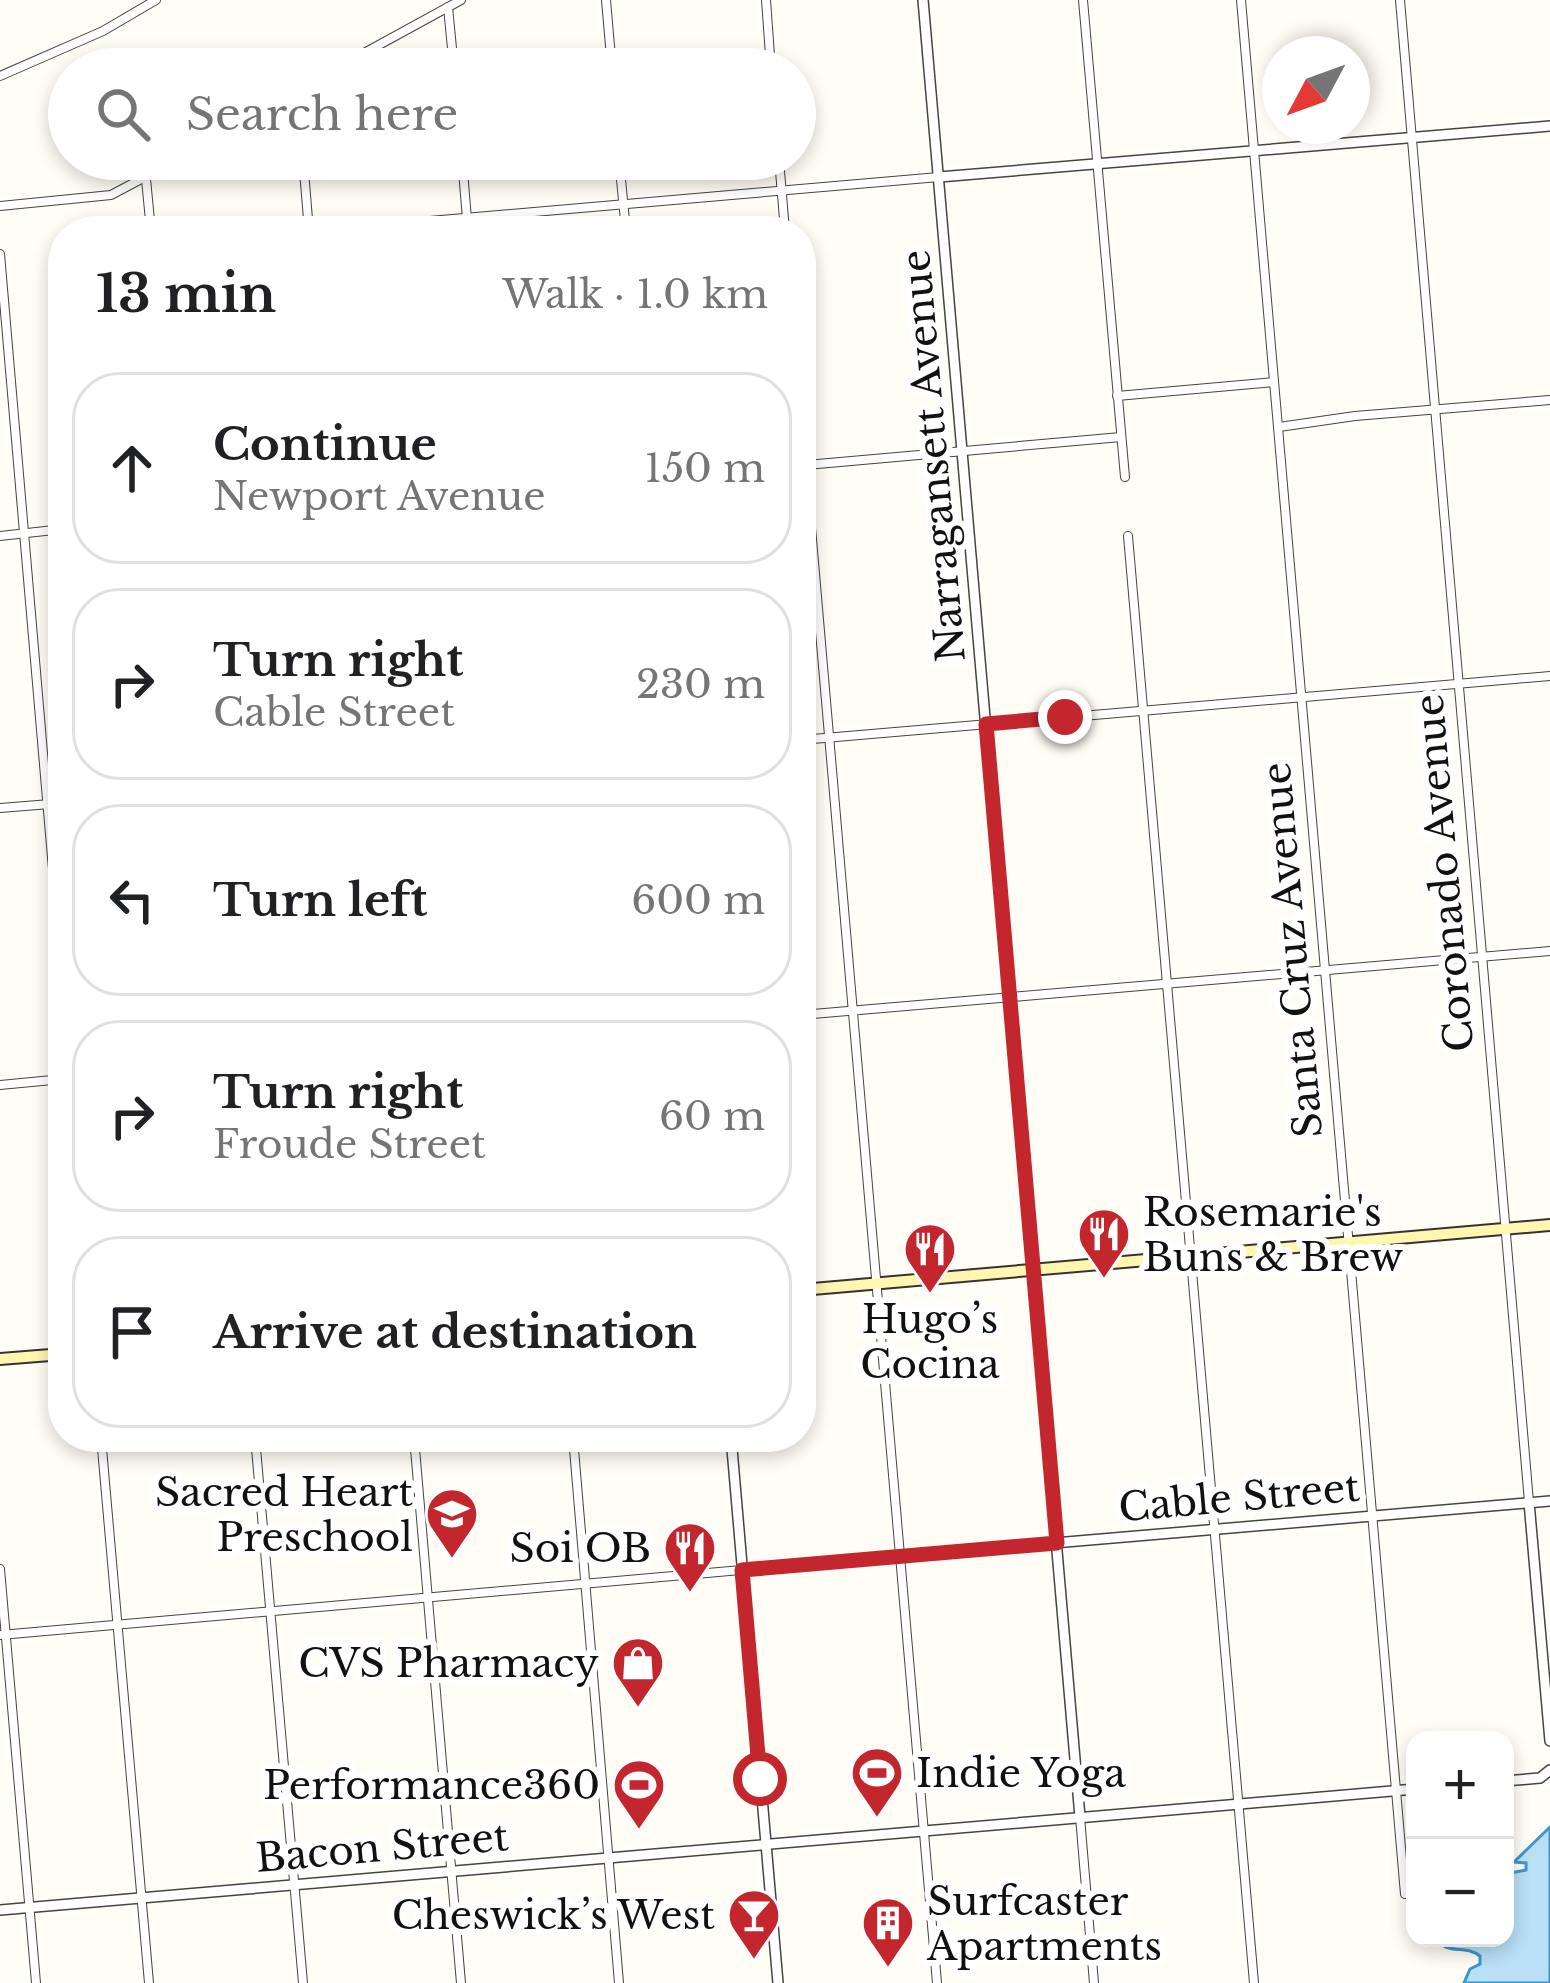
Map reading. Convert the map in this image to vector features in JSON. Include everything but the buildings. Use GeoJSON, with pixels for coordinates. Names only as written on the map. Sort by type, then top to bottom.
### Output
{"type":"FeatureCollection","features":[{"type":"Feature","properties":{"kind":"main road"},"geometry":{"type":"LineString","coordinates":[[816,1289],[1550,1225]]}},
{"type":"Feature","properties":{"kind":"main road"},"geometry":{"type":"LineString","coordinates":[[0,1359],[48,1355]]}},
{"type":"Feature","properties":{"kind":"street"},"geometry":{"type":"LineString","coordinates":[[63,48],[156,0]]}},
{"type":"Feature","properties":{"kind":"street"},"geometry":{"type":"LineString","coordinates":[[373,48],[460,0]]}},
{"type":"Feature","properties":{"kind":"street"},"geometry":{"type":"LineString","coordinates":[[606,0],[610,48]]}},
{"type":"Feature","properties":{"kind":"street"},"geometry":{"type":"LineString","coordinates":[[766,0],[770,48]]}},
{"type":"Feature","properties":{"kind":"street","name":"Narragansett Avenue"},"geometry":{"type":"LineString","coordinates":[[923,0],[1094,1983]]}},
{"type":"Feature","properties":{"kind":"street"},"geometry":{"type":"LineString","coordinates":[[1083,0],[1125,477]]}},
{"type":"Feature","properties":{"kind":"street","name":"Santa Cruz Avenue"},"geometry":{"type":"LineString","coordinates":[[1241,0],[1405,1894]]}},
{"type":"Feature","properties":{"kind":"street","name":"Coronado Avenue"},"geometry":{"type":"LineString","coordinates":[[1400,0],[1550,1741]]}},
{"type":"Feature","properties":{"kind":"street"},"geometry":{"type":"LineString","coordinates":[[448,7],[452,48]]}},
{"type":"Feature","properties":{"kind":"street"},"geometry":{"type":"LineString","coordinates":[[0,75],[48,54]]}},
{"type":"Feature","properties":{"kind":"street"},"geometry":{"type":"LineString","coordinates":[[493,216],[1550,126]]}},
{"type":"Feature","properties":{"kind":"street"},"geometry":{"type":"LineString","coordinates":[[0,206],[111,195],[144,180]]}},
{"type":"Feature","properties":{"kind":"street"},"geometry":{"type":"LineString","coordinates":[[146,180],[150,216]]}},
{"type":"Feature","properties":{"kind":"street"},"geometry":{"type":"LineString","coordinates":[[305,180],[309,216]]}},
{"type":"Feature","properties":{"kind":"street"},"geometry":{"type":"LineString","coordinates":[[464,180],[467,216]]}},
{"type":"Feature","properties":{"kind":"street"},"geometry":{"type":"LineString","coordinates":[[621,180],[624,216]]}},
{"type":"Feature","properties":{"kind":"street"},"geometry":{"type":"LineString","coordinates":[[780,180],[784,216]]}},
{"type":"Feature","properties":{"kind":"street"},"geometry":{"type":"LineString","coordinates":[[0,254],[48,804],[0,808]]}},
{"type":"Feature","properties":{"kind":"street"},"geometry":{"type":"LineString","coordinates":[[1117,396],[1274,382]]}},
{"type":"Feature","properties":{"kind":"street"},"geometry":{"type":"LineString","coordinates":[[1279,427],[1550,400]]}},
{"type":"Feature","properties":{"kind":"street"},"geometry":{"type":"LineString","coordinates":[[816,464],[1121,437]]}},
{"type":"Feature","properties":{"kind":"street"},"geometry":{"type":"LineString","coordinates":[[0,536],[48,530]]}},
{"type":"Feature","properties":{"kind":"street"},"geometry":{"type":"LineString","coordinates":[[1128,536],[1254,1983]]}},
{"type":"Feature","properties":{"kind":"street"},"geometry":{"type":"LineString","coordinates":[[816,606],[937,1983]]}},
{"type":"Feature","properties":{"kind":"street"},"geometry":{"type":"LineString","coordinates":[[816,738],[1550,676]]}},
{"type":"Feature","properties":{"kind":"street"},"geometry":{"type":"LineString","coordinates":[[816,1014],[1550,951]]}},
{"type":"Feature","properties":{"kind":"street"},"geometry":{"type":"LineString","coordinates":[[0,1085],[48,1080]]}},
{"type":"Feature","properties":{"kind":"street"},"geometry":{"type":"LineString","coordinates":[[102,1452],[149,1983]]}},
{"type":"Feature","properties":{"kind":"street"},"geometry":{"type":"LineString","coordinates":[[256,1452],[303,1983]]}},
{"type":"Feature","properties":{"kind":"street"},"geometry":{"type":"LineString","coordinates":[[415,1452],[461,1983]]}},
{"type":"Feature","properties":{"kind":"street"},"geometry":{"type":"LineString","coordinates":[[574,1452],[619,1983]]}},
{"type":"Feature","properties":{"kind":"street"},"geometry":{"type":"LineString","coordinates":[[731,1452],[778,1983]]}},
{"type":"Feature","properties":{"kind":"street","name":"Cable Street"},"geometry":{"type":"LineString","coordinates":[[3,1635],[1550,1501]]}},
{"type":"Feature","properties":{"kind":"street"},"geometry":{"type":"LineString","coordinates":[[0,1569],[36,1983]]}},
{"type":"Feature","properties":{"kind":"street"},"geometry":{"type":"LineString","coordinates":[[1514,1780],[1540,1778],[1550,1770]]}},
{"type":"Feature","properties":{"kind":"street","name":"Bacon Street"},"geometry":{"type":"LineString","coordinates":[[0,1910],[1406,1790]]}},
{"type":"Feature","properties":{"kind":"water"},"geometry":{"type":"Polygon","coordinates":[[[1550,1827],[1550,1983],[1464,1983],[1470,1969],[1480,1964],[1480,1956],[1445,1947],[1514,1947],[1514,1872],[1526,1870],[1526,1863],[1514,1862],[1550,1827]]]}},
{"type":"Feature","properties":{"kind":"place","name":"Rosemarie's Buns & Brew"},"geometry":{"type":"Point","coordinates":[1104,1280]}},
{"type":"Feature","properties":{"kind":"place","name":"Hugo’s Cocina"},"geometry":{"type":"Point","coordinates":[930,1295]}},
{"type":"Feature","properties":{"kind":"place","name":"Sacred Heart Preschool"},"geometry":{"type":"Point","coordinates":[452,1560]}},
{"type":"Feature","properties":{"kind":"place","name":"Soi OB"},"geometry":{"type":"Point","coordinates":[690,1594]}},
{"type":"Feature","properties":{"kind":"place","name":"CVS Pharmacy"},"geometry":{"type":"Point","coordinates":[638,1709]}},
{"type":"Feature","properties":{"kind":"place","name":"Indie Yoga"},"geometry":{"type":"Point","coordinates":[877,1819]}},
{"type":"Feature","properties":{"kind":"place","name":"Performance360"},"geometry":{"type":"Point","coordinates":[639,1831]}},
{"type":"Feature","properties":{"kind":"place","name":"Cheswick’s West"},"geometry":{"type":"Point","coordinates":[754,1961]}},
{"type":"Feature","properties":{"kind":"place","name":"Surfcaster Apartments"},"geometry":{"type":"Point","coordinates":[888,1969]}},
{"type":"Feature","properties":{"kind":"route"},"geometry":{"type":"LineString","coordinates":[[760,1779],[742,1570],[1057,1543],[986,724],[1065,717]]}}]}
